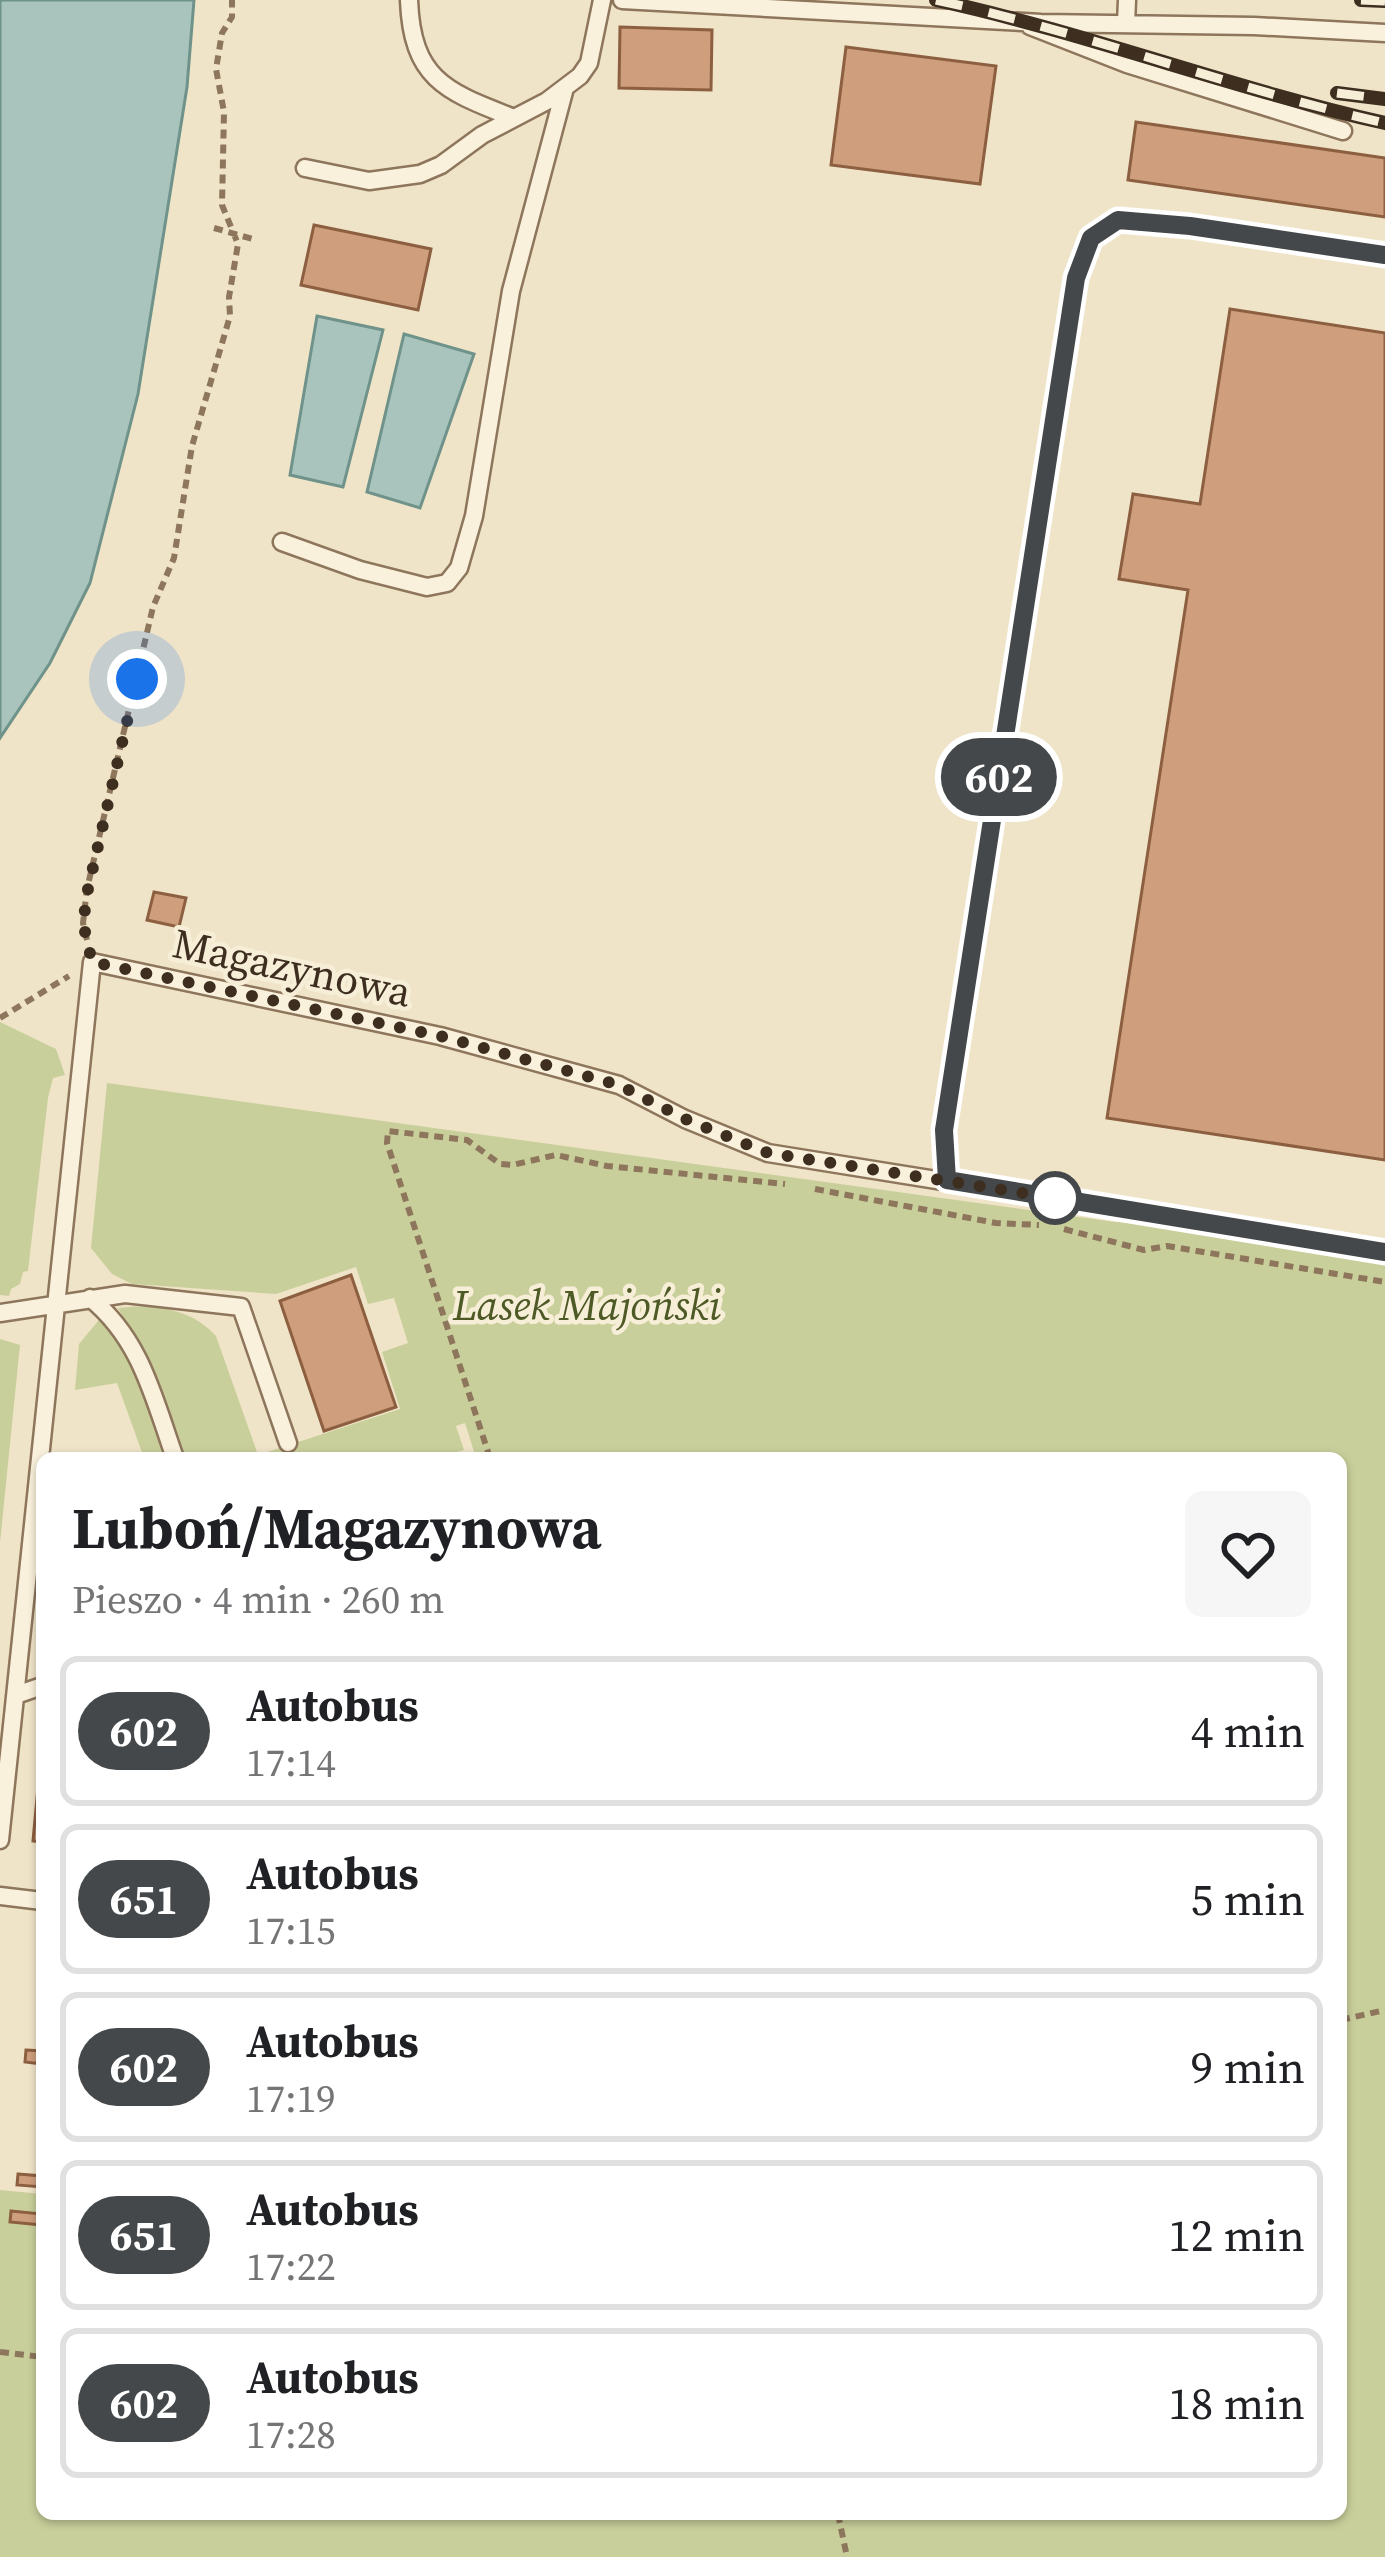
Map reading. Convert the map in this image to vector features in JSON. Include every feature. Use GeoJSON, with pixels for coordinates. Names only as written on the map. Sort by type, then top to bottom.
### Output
{"type":"FeatureCollection","features":[{"type":"Feature","properties":{"kind":"lane"},"geometry":{"type":"LineString","coordinates":[[410,0],[415,43],[442,87],[514,118]]}},
{"type":"Feature","properties":{"kind":"lane"},"geometry":{"type":"LineString","coordinates":[[305,168],[369,182],[420,174],[565,88],[589,63],[602,0]]}},
{"type":"Feature","properties":{"kind":"lane"},"geometry":{"type":"LineString","coordinates":[[622,0],[1018,22],[1385,33]]}},
{"type":"Feature","properties":{"kind":"lane"},"geometry":{"type":"LineString","coordinates":[[1126,0],[1126,24]]}},
{"type":"Feature","properties":{"kind":"lane"},"geometry":{"type":"LineString","coordinates":[[1018,22],[1127,64],[1343,130]]}},
{"type":"Feature","properties":{"kind":"lane"},"geometry":{"type":"LineString","coordinates":[[283,542],[360,570],[427,586],[446,583],[459,568],[473,516],[511,291],[565,88]]}},
{"type":"Feature","properties":{"kind":"lane"},"geometry":{"type":"LineString","coordinates":[[947,1180],[944,1130],[1076,278],[1091,238],[1118,220],[1385,255]]}},
{"type":"Feature","properties":{"kind":"lane"},"geometry":{"type":"LineString","coordinates":[[41,1452],[92,962]]}},
{"type":"Feature","properties":{"kind":"lane","name":"Magazynowa"},"geometry":{"type":"LineString","coordinates":[[92,962],[440,1036],[596,1079],[768,1153],[1385,1252]]}},
{"type":"Feature","properties":{"kind":"lane"},"geometry":{"type":"LineString","coordinates":[[0,1313],[125,1294],[241,1307],[288,1443]]}},
{"type":"Feature","properties":{"kind":"lane"},"geometry":{"type":"LineString","coordinates":[[89,1298],[112,1317],[141,1361],[173,1452]]}},
{"type":"Feature","properties":{"kind":"lane"},"geometry":{"type":"LineString","coordinates":[[0,1840],[36,1504]]}},
{"type":"Feature","properties":{"kind":"lane"},"geometry":{"type":"LineString","coordinates":[[16,1695],[36,1688]]}},
{"type":"Feature","properties":{"kind":"lane"},"geometry":{"type":"LineString","coordinates":[[0,1896],[36,1900]]}},
{"type":"Feature","properties":{"kind":"path"},"geometry":{"type":"LineString","coordinates":[[0,1018],[92,962],[83,923],[88,889],[154,607],[174,558],[192,446],[230,316],[236,234],[222,205],[224,112],[216,69],[221,33],[232,17],[232,0]]}},
{"type":"Feature","properties":{"kind":"path"},"geometry":{"type":"LineString","coordinates":[[214,228],[256,239]]}},
{"type":"Feature","properties":{"kind":"path"},"geometry":{"type":"LineString","coordinates":[[488,1452],[387,1143],[388,1131],[466,1140],[500,1164],[512,1166],[556,1155],[607,1166],[784,1184],[997,1223],[1043,1225]]}},
{"type":"Feature","properties":{"kind":"path"},"geometry":{"type":"LineString","coordinates":[[1062,1228],[1144,1250],[1167,1246],[1385,1282]]}},
{"type":"Feature","properties":{"kind":"path"},"geometry":{"type":"LineString","coordinates":[[1347,2019],[1385,2010]]}},
{"type":"Feature","properties":{"kind":"path"},"geometry":{"type":"LineString","coordinates":[[0,2352],[36,2356]]}},
{"type":"Feature","properties":{"kind":"path"},"geometry":{"type":"LineString","coordinates":[[839,2520],[848,2557]]}},
{"type":"Feature","properties":{"kind":"green space"},"geometry":{"type":"Polygon","coordinates":[[[0,1022],[56,1049],[65,1075],[53,1078],[48,1098],[28,1271],[9,1296],[0,1295],[0,1022]]]}},
{"type":"Feature","properties":{"kind":"green space","name":"Lasek Majoński"},"geometry":{"type":"Polygon","coordinates":[[[107,1083],[1115,1222],[1214,1227],[1385,1261],[1385,2557],[0,2557],[0,2190],[36,2193],[36,2520],[1347,2520],[1347,1452],[474,1452],[465,1423],[456,1426],[464,1450],[457,1452],[267,1452],[400,1409],[382,1352],[408,1343],[394,1298],[368,1304],[356,1267],[276,1294],[132,1284],[112,1274],[91,1248],[107,1083]]]}},
{"type":"Feature","properties":{"kind":"green space","name":"Lasek Majoński"},"geometry":{"type":"Polygon","coordinates":[[[118,1308],[172,1310],[196,1320],[216,1336],[257,1452],[181,1452],[141,1348],[118,1308]]]}},
{"type":"Feature","properties":{"kind":"green space"},"geometry":{"type":"Polygon","coordinates":[[[103,1315],[136,1370],[165,1452],[142,1452],[117,1383],[75,1390],[79,1344],[103,1315]]]}},
{"type":"Feature","properties":{"kind":"green space"},"geometry":{"type":"Polygon","coordinates":[[[0,1339],[20,1345],[0,1543],[0,1339]]]}},
{"type":"Feature","properties":{"kind":"water"},"geometry":{"type":"Polygon","coordinates":[[[0,0],[194,0],[187,87],[138,394],[90,583],[50,663],[0,738],[0,0]]]}},
{"type":"Feature","properties":{"kind":"water"},"geometry":{"type":"Polygon","coordinates":[[[317,316],[383,330],[343,487],[290,475],[317,316]]]}},
{"type":"Feature","properties":{"kind":"water"},"geometry":{"type":"Polygon","coordinates":[[[404,334],[474,354],[420,508],[367,492],[404,334]]]}},
{"type":"Feature","properties":{"kind":"building"},"geometry":{"type":"Polygon","coordinates":[[[620,27],[712,30],[711,90],[619,88],[620,27]]]}},
{"type":"Feature","properties":{"kind":"building"},"geometry":{"type":"Polygon","coordinates":[[[846,47],[996,66],[980,184],[831,165],[846,47]]]}},
{"type":"Feature","properties":{"kind":"building"},"geometry":{"type":"Polygon","coordinates":[[[1136,122],[1385,158],[1385,217],[1128,180],[1136,122]]]}},
{"type":"Feature","properties":{"kind":"building"},"geometry":{"type":"Polygon","coordinates":[[[314,225],[431,249],[418,310],[301,285],[314,225]]]}},
{"type":"Feature","properties":{"kind":"building"},"geometry":{"type":"Polygon","coordinates":[[[1230,309],[1385,333],[1385,1160],[1107,1118],[1188,590],[1119,579],[1133,494],[1200,504],[1230,309]]]}},
{"type":"Feature","properties":{"kind":"building"},"geometry":{"type":"Polygon","coordinates":[[[154,892],[186,898],[179,927],[147,920],[154,892]]]}},
{"type":"Feature","properties":{"kind":"building"},"geometry":{"type":"Polygon","coordinates":[[[351,1275],[396,1407],[324,1431],[280,1301],[351,1275]]]}},
{"type":"Feature","properties":{"kind":"building"},"geometry":{"type":"Polygon","coordinates":[[[26,2050],[36,2051],[36,2063],[25,2062],[26,2050]]]}},
{"type":"Feature","properties":{"kind":"building"},"geometry":{"type":"Polygon","coordinates":[[[18,2174],[36,2176],[36,2187],[17,2185],[18,2174]]]}},
{"type":"Feature","properties":{"kind":"building"},"geometry":{"type":"Polygon","coordinates":[[[11,2211],[36,2213],[36,2224],[10,2222],[11,2211]]]}},
{"type":"Feature","properties":{"kind":"railway"},"geometry":{"type":"LineString","coordinates":[[936,0],[1385,123]]}},
{"type":"Feature","properties":{"kind":"railway"},"geometry":{"type":"LineString","coordinates":[[1361,0],[1385,1]]}},
{"type":"Feature","properties":{"kind":"railway"},"geometry":{"type":"LineString","coordinates":[[1337,93],[1385,99]]}},
{"type":"Feature","properties":{"kind":"bus line","name":"602"},"geometry":{"type":"LineString","coordinates":[[1385,255],[1118,220],[1091,238],[1076,278],[944,1130],[947,1180],[1385,1252]]}},
{"type":"Feature","properties":{"kind":"route"},"geometry":{"type":"LineString","coordinates":[[137,679],[88,889],[83,923],[92,962],[440,1036],[619,1085],[768,1153],[1055,1198]]}}]}
